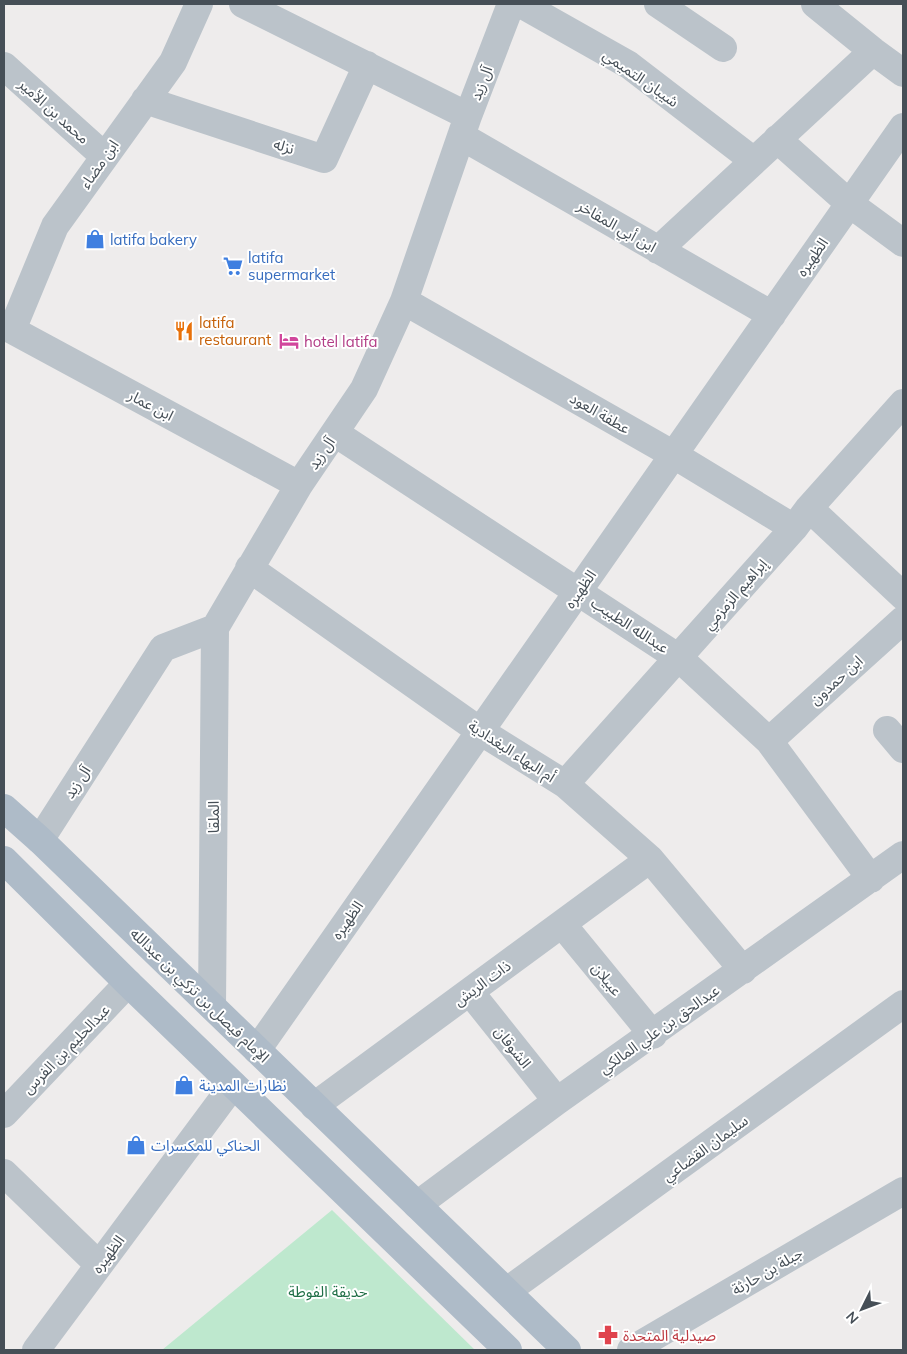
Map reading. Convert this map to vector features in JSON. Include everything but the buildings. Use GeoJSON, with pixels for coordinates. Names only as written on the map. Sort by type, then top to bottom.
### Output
{"type":"FeatureCollection","features":[{"type":"Feature","properties":{"kind":"main road","name":"الإمام فيصل بن تركي بن عبدالله"},"geometry":{"type":"LineString","coordinates":[[4,808],[40,840],[567,1350]]}},
{"type":"Feature","properties":{"kind":"main road"},"geometry":{"type":"LineString","coordinates":[[4,860],[128,983],[508,1350]]}},
{"type":"Feature","properties":{"kind":"street","name":"ابن مضاء"},"geometry":{"type":"LineString","coordinates":[[8,327],[55,226],[173,62],[199,4]]}},
{"type":"Feature","properties":{"kind":"street","name":"ابن أبي المفاخر"},"geometry":{"type":"LineString","coordinates":[[243,4],[367,65],[658,250],[772,315]]}},
{"type":"Feature","properties":{"kind":"street","name":"آل زيد"},"geometry":{"type":"LineString","coordinates":[[40,840],[163,648],[215,628],[298,485],[364,389],[404,301],[465,126],[511,4]]}},
{"type":"Feature","properties":{"kind":"street","name":"شيبان التميمي"},"geometry":{"type":"LineString","coordinates":[[522,4],[629,65],[754,161]]}},
{"type":"Feature","properties":{"kind":"street"},"geometry":{"type":"LineString","coordinates":[[658,4],[723,48]]}},
{"type":"Feature","properties":{"kind":"street"},"geometry":{"type":"LineString","coordinates":[[815,4],[903,73]]}},
{"type":"Feature","properties":{"kind":"street"},"geometry":{"type":"LineString","coordinates":[[658,250],[873,51]]}},
{"type":"Feature","properties":{"kind":"street","name":"نزله"},"geometry":{"type":"LineString","coordinates":[[145,100],[324,159],[367,65]]}},
{"type":"Feature","properties":{"kind":"street","name":"محمد بن الأمير"},"geometry":{"type":"LineString","coordinates":[[4,66],[104,156]]}},
{"type":"Feature","properties":{"kind":"street","name":"الظهيره"},"geometry":{"type":"LineString","coordinates":[[257,1050],[903,127]]}},
{"type":"Feature","properties":{"kind":"street"},"geometry":{"type":"LineString","coordinates":[[777,139],[850,204],[903,243]]}},
{"type":"Feature","properties":{"kind":"street","name":"عطفة العود"},"geometry":{"type":"LineString","coordinates":[[404,301],[674,454],[801,518],[903,596]]}},
{"type":"Feature","properties":{"kind":"street","name":"ابن عمار"},"geometry":{"type":"LineString","coordinates":[[8,327],[298,485]]}},
{"type":"Feature","properties":{"kind":"street","name":"إبراهيم الزمزمي"},"geometry":{"type":"LineString","coordinates":[[565,784],[679,658],[903,403]]}},
{"type":"Feature","properties":{"kind":"street","name":"عبدالله الطبيب"},"geometry":{"type":"LineString","coordinates":[[335,432],[679,658],[769,741],[871,879]]}},
{"type":"Feature","properties":{"kind":"street","name":"أم البهاء البغدادية"},"geometry":{"type":"LineString","coordinates":[[249,568],[480,731],[565,784],[650,859],[743,970]]}},
{"type":"Feature","properties":{"kind":"street","name":"ابن حمدون"},"geometry":{"type":"LineString","coordinates":[[769,741],[903,620]]}},
{"type":"Feature","properties":{"kind":"street","name":"الملقا"},"geometry":{"type":"LineString","coordinates":[[212,1006],[215,628]]}},
{"type":"Feature","properties":{"kind":"street","name":"عبدالحق بن علي المالكي"},"geometry":{"type":"LineString","coordinates":[[417,1206],[557,1102],[903,855]]}},
{"type":"Feature","properties":{"kind":"street","name":"ذات الريش"},"geometry":{"type":"LineString","coordinates":[[314,1106],[650,859]]}},
{"type":"Feature","properties":{"kind":"street","name":"عبيلان"},"geometry":{"type":"LineString","coordinates":[[562,924],[652,1035]]}},
{"type":"Feature","properties":{"kind":"street","name":"عبدالحليم بن الفرس"},"geometry":{"type":"LineString","coordinates":[[4,1114],[128,983]]}},
{"type":"Feature","properties":{"kind":"street","name":"الشوقان"},"geometry":{"type":"LineString","coordinates":[[470,992],[557,1102]]}},
{"type":"Feature","properties":{"kind":"street","name":"سليمان القضاعي"},"geometry":{"type":"LineString","coordinates":[[507,1292],[903,1004]]}},
{"type":"Feature","properties":{"kind":"street","name":"الظهيره"},"geometry":{"type":"LineString","coordinates":[[36,1350],[233,1085]]}},
{"type":"Feature","properties":{"kind":"street"},"geometry":{"type":"LineString","coordinates":[[4,1173],[99,1266]]}},
{"type":"Feature","properties":{"kind":"street","name":"جبلة بن حارثة"},"geometry":{"type":"LineString","coordinates":[[631,1350],[903,1191]]}},
{"type":"Feature","properties":{"kind":"green space","name":"حديقة الفوطة"},"geometry":{"type":"Polygon","coordinates":[[[332,1210],[475,1350],[162,1350],[332,1210]]]}},
{"type":"Feature","properties":{"kind":"place","name":"latifa bakery"},"geometry":{"type":"Point","coordinates":[95,239]}},
{"type":"Feature","properties":{"kind":"place","name":"latifa supermarket"},"geometry":{"type":"Point","coordinates":[233,266]}},
{"type":"Feature","properties":{"kind":"place","name":"latifa restaurant"},"geometry":{"type":"Point","coordinates":[184,331]}},
{"type":"Feature","properties":{"kind":"place","name":"hotel latifa"},"geometry":{"type":"Point","coordinates":[289,341]}},
{"type":"Feature","properties":{"kind":"place","name":"نظارات المدينة"},"geometry":{"type":"Point","coordinates":[184,1085]}},
{"type":"Feature","properties":{"kind":"place","name":"الحناكي للمكسرات"},"geometry":{"type":"Point","coordinates":[136,1145]}},
{"type":"Feature","properties":{"kind":"place","name":"صيدلية المتحدة"},"geometry":{"type":"Point","coordinates":[608,1335]}}]}
